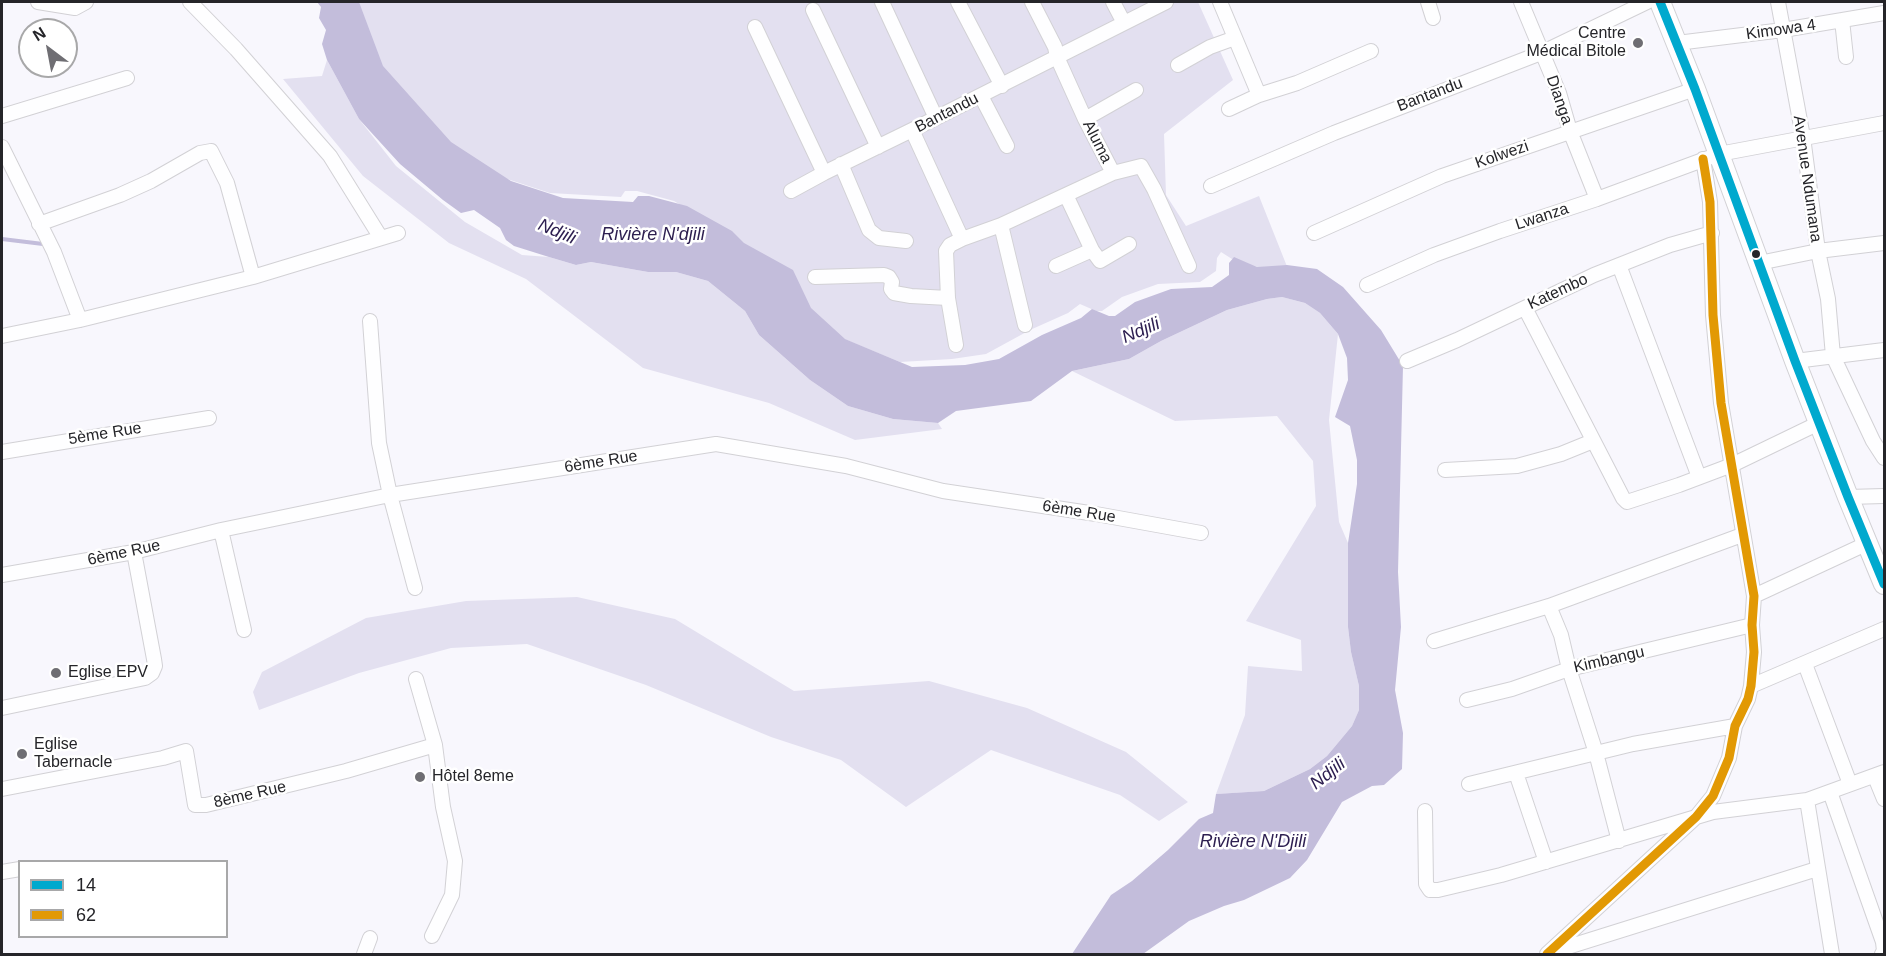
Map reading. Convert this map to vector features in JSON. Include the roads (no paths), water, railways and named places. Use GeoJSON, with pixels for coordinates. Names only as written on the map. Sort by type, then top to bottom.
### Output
{"type":"FeatureCollection","features":[{"type":"Feature","properties":{"kind":"street"},"geometry":{"type":"LineString","coordinates":[[38,2],[75,8],[86,2]]}},
{"type":"Feature","properties":{"kind":"street"},"geometry":{"type":"LineString","coordinates":[[190,2],[236,49],[330,156],[381,238]]}},
{"type":"Feature","properties":{"kind":"street"},"geometry":{"type":"LineString","coordinates":[[882,2],[936,118]]}},
{"type":"Feature","properties":{"kind":"street"},"geometry":{"type":"LineString","coordinates":[[958,2],[1002,86]]}},
{"type":"Feature","properties":{"kind":"street","name":"Aluma"},"geometry":{"type":"LineString","coordinates":[[966,238],[1001,225],[1113,173],[1085,119],[1032,2]]}},
{"type":"Feature","properties":{"kind":"street"},"geometry":{"type":"LineString","coordinates":[[1113,2],[1124,23]]}},
{"type":"Feature","properties":{"kind":"street","name":"Bantandu"},"geometry":{"type":"LineString","coordinates":[[791,191],[824,172],[1002,86],[1166,2]]}},
{"type":"Feature","properties":{"kind":"street"},"geometry":{"type":"LineString","coordinates":[[1220,2],[1259,95]]}},
{"type":"Feature","properties":{"kind":"street"},"geometry":{"type":"LineString","coordinates":[[1428,2],[1433,18]]}},
{"type":"Feature","properties":{"kind":"street","name":"Dianga"},"geometry":{"type":"LineString","coordinates":[[1521,2],[1559,93],[1570,131],[1597,200]]}},
{"type":"Feature","properties":{"kind":"street","name":"Bantandu"},"geometry":{"type":"LineString","coordinates":[[1211,186],[1334,134],[1541,53],[1647,2]]}},
{"type":"Feature","properties":{"kind":"street"},"geometry":{"type":"LineString","coordinates":[[1660,2],[1695,89],[1711,156],[1759,263],[1819,423],[1884,584]]}},
{"type":"Feature","properties":{"kind":"street","name":"Avenue Ndumana"},"geometry":{"type":"LineString","coordinates":[[1778,2],[1803,137],[1818,251],[1828,299],[1833,356]]}},
{"type":"Feature","properties":{"kind":"street"},"geometry":{"type":"LineString","coordinates":[[813,10],[878,147]]}},
{"type":"Feature","properties":{"kind":"street","name":"Kimowa 4"},"geometry":{"type":"LineString","coordinates":[[1677,44],[1783,30],[1884,13]]}},
{"type":"Feature","properties":{"kind":"street"},"geometry":{"type":"LineString","coordinates":[[1842,20],[1846,57]]}},
{"type":"Feature","properties":{"kind":"street"},"geometry":{"type":"LineString","coordinates":[[755,27],[824,172]]}},
{"type":"Feature","properties":{"kind":"street"},"geometry":{"type":"LineString","coordinates":[[1178,65],[1210,47],[1235,38]]}},
{"type":"Feature","properties":{"kind":"street"},"geometry":{"type":"LineString","coordinates":[[1229,109],[1371,51]]}},
{"type":"Feature","properties":{"kind":"street"},"geometry":{"type":"LineString","coordinates":[[2,116],[127,78]]}},
{"type":"Feature","properties":{"kind":"street","name":"Kolwezi"},"geometry":{"type":"LineString","coordinates":[[1314,233],[1442,176],[1695,89]]}},
{"type":"Feature","properties":{"kind":"street"},"geometry":{"type":"LineString","coordinates":[[1085,119],[1136,90]]}},
{"type":"Feature","properties":{"kind":"street"},"geometry":{"type":"LineString","coordinates":[[981,96],[1007,146]]}},
{"type":"Feature","properties":{"kind":"street","name":"Lwanza"},"geometry":{"type":"LineString","coordinates":[[1367,285],[1434,255],[1597,200],[1711,156],[1884,123]]}},
{"type":"Feature","properties":{"kind":"street"},"geometry":{"type":"LineString","coordinates":[[912,130],[966,238],[950,245],[946,250],[948,298],[956,345]]}},
{"type":"Feature","properties":{"kind":"street"},"geometry":{"type":"LineString","coordinates":[[2,147],[54,252],[80,320]]}},
{"type":"Feature","properties":{"kind":"street"},"geometry":{"type":"LineString","coordinates":[[39,224],[120,195],[151,181],[200,153],[211,151],[227,183],[253,277]]}},
{"type":"Feature","properties":{"kind":"street"},"geometry":{"type":"LineString","coordinates":[[1549,953],[1696,817],[1713,796],[1729,758],[1735,726],[1748,699],[1751,686],[1754,652],[1752,625],[1754,596],[1721,403],[1713,315],[1712,233],[1708,183],[1711,156]]}},
{"type":"Feature","properties":{"kind":"street"},"geometry":{"type":"LineString","coordinates":[[841,164],[869,230],[879,238],[906,241]]}},
{"type":"Feature","properties":{"kind":"street"},"geometry":{"type":"LineString","coordinates":[[1113,173],[1141,166],[1189,266]]}},
{"type":"Feature","properties":{"kind":"street"},"geometry":{"type":"LineString","coordinates":[[1066,195],[1092,250],[1100,261],[1129,244]]}},
{"type":"Feature","properties":{"kind":"street"},"geometry":{"type":"LineString","coordinates":[[1001,225],[1025,325]]}},
{"type":"Feature","properties":{"kind":"street"},"geometry":{"type":"LineString","coordinates":[[2,336],[80,320],[253,277],[398,233]]}},
{"type":"Feature","properties":{"kind":"street","name":"Katembo"},"geometry":{"type":"LineString","coordinates":[[1407,360],[1457,340],[1619,265],[1670,245],[1712,233]]}},
{"type":"Feature","properties":{"kind":"street"},"geometry":{"type":"LineString","coordinates":[[1759,263],[1818,251],[1884,243]]}},
{"type":"Feature","properties":{"kind":"street"},"geometry":{"type":"LineString","coordinates":[[1056,266],[1092,250]]}},
{"type":"Feature","properties":{"kind":"street"},"geometry":{"type":"LineString","coordinates":[[1619,265],[1699,477]]}},
{"type":"Feature","properties":{"kind":"street"},"geometry":{"type":"LineString","coordinates":[[815,278],[884,275],[892,282],[891,289],[894,293],[948,298]]}},
{"type":"Feature","properties":{"kind":"street"},"geometry":{"type":"LineString","coordinates":[[1525,308],[1627,502],[1732,465],[1819,423]]}},
{"type":"Feature","properties":{"kind":"street"},"geometry":{"type":"LineString","coordinates":[[370,321],[379,443],[390,495],[415,588]]}},
{"type":"Feature","properties":{"kind":"street"},"geometry":{"type":"LineString","coordinates":[[1795,361],[1884,350]]}},
{"type":"Feature","properties":{"kind":"street"},"geometry":{"type":"LineString","coordinates":[[1833,356],[1873,441],[1884,458]]}},
{"type":"Feature","properties":{"kind":"street","name":"5ème Rue"},"geometry":{"type":"LineString","coordinates":[[2,452],[209,417]]}},
{"type":"Feature","properties":{"kind":"street"},"geometry":{"type":"LineString","coordinates":[[1445,470],[1517,465],[1561,454],[1593,441]]}},
{"type":"Feature","properties":{"kind":"street","name":"6ème Rue"},"geometry":{"type":"LineString","coordinates":[[2,575],[134,552],[220,530],[390,495],[716,444],[846,466],[943,491],[1096,514],[1201,533]]}},
{"type":"Feature","properties":{"kind":"street"},"geometry":{"type":"LineString","coordinates":[[1848,497],[1884,496]]}},
{"type":"Feature","properties":{"kind":"street"},"geometry":{"type":"LineString","coordinates":[[220,530],[244,630]]}},
{"type":"Feature","properties":{"kind":"street"},"geometry":{"type":"LineString","coordinates":[[1434,641],[1549,606],[1742,535]]}},
{"type":"Feature","properties":{"kind":"street"},"geometry":{"type":"LineString","coordinates":[[1754,596],[1868,543]]}},
{"type":"Feature","properties":{"kind":"street"},"geometry":{"type":"LineString","coordinates":[[2,708],[145,678],[152,673],[155,666],[154,659],[134,552]]}},
{"type":"Feature","properties":{"kind":"street"},"geometry":{"type":"LineString","coordinates":[[1549,606],[1561,635],[1619,841]]}},
{"type":"Feature","properties":{"kind":"street","name":"Kimbangu"},"geometry":{"type":"LineString","coordinates":[[1467,700],[1512,689],[1569,669],[1752,625]]}},
{"type":"Feature","properties":{"kind":"street"},"geometry":{"type":"LineString","coordinates":[[1751,686],[1884,629]]}},
{"type":"Feature","properties":{"kind":"street"},"geometry":{"type":"LineString","coordinates":[[1804,664],[1850,784]]}},
{"type":"Feature","properties":{"kind":"street"},"geometry":{"type":"LineString","coordinates":[[416,679],[435,745],[443,807],[455,861],[453,895],[432,936]]}},
{"type":"Feature","properties":{"kind":"street"},"geometry":{"type":"LineString","coordinates":[[1469,784],[1633,744],[1735,726]]}},
{"type":"Feature","properties":{"kind":"street","name":"8ème Rue"},"geometry":{"type":"LineString","coordinates":[[2,789],[163,758],[186,751],[195,805],[206,805],[346,771],[435,745]]}},
{"type":"Feature","properties":{"kind":"street"},"geometry":{"type":"LineString","coordinates":[[1516,773],[1546,862]]}},
{"type":"Feature","properties":{"kind":"street"},"geometry":{"type":"LineString","coordinates":[[1425,811],[1426,884],[1430,890],[1438,890],[1546,862],[1713,812],[1807,800],[1880,775],[1884,799]]}},
{"type":"Feature","properties":{"kind":"street"},"geometry":{"type":"LineString","coordinates":[[1830,792],[1883,942],[1882,954]]}},
{"type":"Feature","properties":{"kind":"street"},"geometry":{"type":"LineString","coordinates":[[1807,800],[1827,953]]}},
{"type":"Feature","properties":{"kind":"street"},"geometry":{"type":"LineString","coordinates":[[2,872],[18,868]]}},
{"type":"Feature","properties":{"kind":"street"},"geometry":{"type":"LineString","coordinates":[[1549,953],[1817,869]]}},
{"type":"Feature","properties":{"kind":"street"},"geometry":{"type":"LineString","coordinates":[[364,954],[370,938]]}},
{"type":"Feature","properties":{"kind":"water","name":"Rivière N'djili"},"geometry":{"type":"Polygon","coordinates":[[[317,2],[359,2],[383,66],[451,142],[511,181],[563,198],[633,202],[638,196],[649,196],[687,206],[732,231],[744,243],[793,270],[811,308],[845,339],[912,367],[965,365],[999,359],[1042,335],[1081,318],[1092,309],[1115,316],[1135,302],[1171,289],[1212,287],[1229,275],[1229,263],[1234,257],[1257,267],[1287,265],[1317,269],[1343,287],[1381,330],[1403,366],[1398,572],[1401,627],[1395,690],[1403,733],[1402,769],[1384,785],[1372,786],[1342,802],[1307,860],[1290,878],[1244,900],[1189,921],[1143,954],[1072,954],[1111,895],[1132,881],[1168,850],[1199,819],[1213,813],[1216,794],[1264,791],[1310,769],[1327,756],[1352,726],[1359,710],[1359,686],[1348,627],[1348,543],[1357,484],[1357,460],[1350,426],[1335,417],[1348,380],[1347,358],[1338,334],[1320,313],[1305,303],[1282,297],[1267,299],[1227,310],[1129,359],[1072,371],[1031,401],[956,411],[938,423],[893,419],[848,406],[810,380],[759,335],[745,311],[708,281],[676,272],[648,272],[591,262],[576,265],[549,257],[514,246],[506,240],[500,228],[474,210],[461,213],[443,200],[400,164],[359,119],[327,60],[322,44],[326,30],[319,18],[321,7],[317,2]]]}},
{"type":"Feature","properties":{"kind":"waterway"},"geometry":{"type":"LineString","coordinates":[[2,239],[43,244]]}},
{"type":"Feature","properties":{"kind":"place","name":"Centre Médical Bitole"},"geometry":{"type":"Point","coordinates":[1638,43]}},
{"type":"Feature","properties":{"kind":"place","name":"Eglise EPV"},"geometry":{"type":"Point","coordinates":[56,673]}},
{"type":"Feature","properties":{"kind":"place","name":"Eglise Tabernacle"},"geometry":{"type":"Point","coordinates":[22,754]}},
{"type":"Feature","properties":{"kind":"place","name":"Hôtel 8eme"},"geometry":{"type":"Point","coordinates":[420,777]}},
{"type":"Feature","properties":{"kind":"water label","name":"Ndjili"},"geometry":{"type":"Point","coordinates":[557,232]}},
{"type":"Feature","properties":{"kind":"water label","name":"Ndjili"},"geometry":{"type":"Point","coordinates":[1141,331]}},
{"type":"Feature","properties":{"kind":"water label","name":"Ndjili"},"geometry":{"type":"Point","coordinates":[1328,774]}},
{"type":"Feature","properties":{"kind":"water label","name":"Rivière N'Djili"},"geometry":{"type":"Point","coordinates":[1253,842]}}]}
